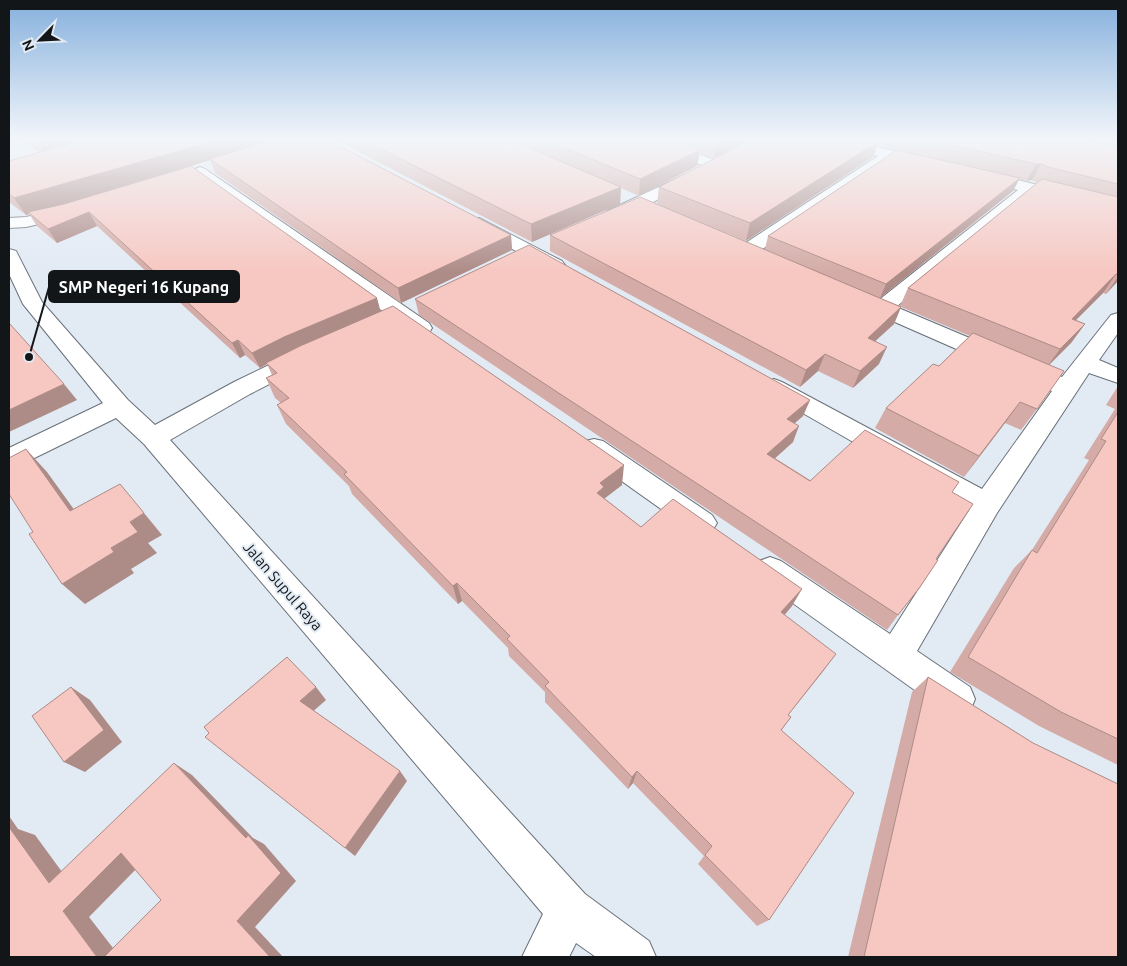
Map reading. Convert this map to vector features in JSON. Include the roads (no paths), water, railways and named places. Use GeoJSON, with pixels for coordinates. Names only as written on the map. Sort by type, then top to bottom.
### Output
{"type":"FeatureCollection","features":[{"type":"Feature","properties":{"kind":"street"},"geometry":{"type":"LineString","coordinates":[[217,183],[412,308],[441,342]]}},
{"type":"Feature","properties":{"kind":"street"},"geometry":{"type":"LineString","coordinates":[[603,220],[680,183]]}},
{"type":"Feature","properties":{"kind":"street"},"geometry":{"type":"LineString","coordinates":[[748,250],[848,183]]}},
{"type":"Feature","properties":{"kind":"street"},"geometry":{"type":"LineString","coordinates":[[1011,183],[1118,210]]}},
{"type":"Feature","properties":{"kind":"street"},"geometry":{"type":"LineString","coordinates":[[881,309],[1031,188]]}},
{"type":"Feature","properties":{"kind":"street"},"geometry":{"type":"LineString","coordinates":[[9,223],[26,222],[84,207]]}},
{"type":"Feature","properties":{"kind":"street"},"geometry":{"type":"LineString","coordinates":[[462,214],[539,247],[573,274]]}},
{"type":"Feature","properties":{"kind":"street"},"geometry":{"type":"LineString","coordinates":[[508,260],[539,247]]}},
{"type":"Feature","properties":{"kind":"street","name":"Jalan Supul Raya"},"geometry":{"type":"LineString","coordinates":[[9,255],[33,304],[119,406],[153,438],[569,910],[633,957]]}},
{"type":"Feature","properties":{"kind":"street"},"geometry":{"type":"LineString","coordinates":[[846,293],[1066,388]]}},
{"type":"Feature","properties":{"kind":"street"},"geometry":{"type":"LineString","coordinates":[[375,325],[412,308]]}},
{"type":"Feature","properties":{"kind":"street"},"geometry":{"type":"LineString","coordinates":[[895,657],[987,505],[1066,388],[1118,319]]}},
{"type":"Feature","properties":{"kind":"street"},"geometry":{"type":"LineString","coordinates":[[153,438],[242,388],[324,348]]}},
{"type":"Feature","properties":{"kind":"street"},"geometry":{"type":"LineString","coordinates":[[1085,363],[1118,376]]}},
{"type":"Feature","properties":{"kind":"street"},"geometry":{"type":"LineString","coordinates":[[754,375],[987,505]]}},
{"type":"Feature","properties":{"kind":"street"},"geometry":{"type":"LineString","coordinates":[[9,458],[119,406]]}},
{"type":"Feature","properties":{"kind":"street"},"geometry":{"type":"LineString","coordinates":[[571,432],[725,539]]}},
{"type":"Feature","properties":{"kind":"street"},"geometry":{"type":"LineString","coordinates":[[749,556],[941,690],[983,715]]}},
{"type":"Feature","properties":{"kind":"street"},"geometry":{"type":"LineString","coordinates":[[545,957],[569,910]]}},
{"type":"Feature","properties":{"kind":"place","name":"SMP Negeri 16 Kupang"},"geometry":{"type":"Point","coordinates":[29,357]}}]}
